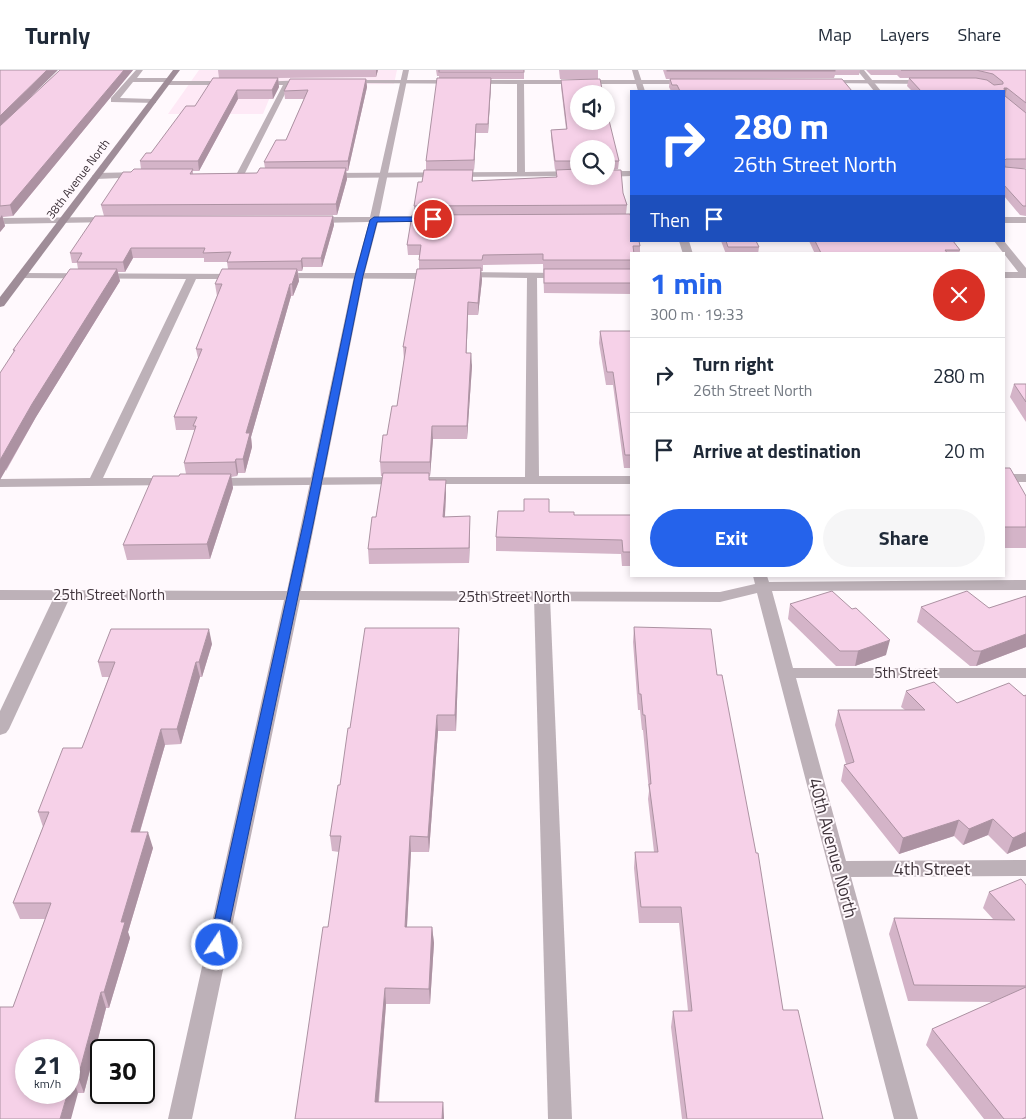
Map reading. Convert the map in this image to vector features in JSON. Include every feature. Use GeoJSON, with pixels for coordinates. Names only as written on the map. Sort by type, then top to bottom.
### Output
{"type":"FeatureCollection","features":[{"type":"Feature","properties":{"kind":"main road","name":"38th Avenue North"},"geometry":{"type":"LineString","coordinates":[[0,304],[177,70]]}},
{"type":"Feature","properties":{"kind":"street"},"geometry":{"type":"LineString","coordinates":[[140,70],[114,100],[153,101]]}},
{"type":"Feature","properties":{"kind":"street"},"geometry":{"type":"LineString","coordinates":[[635,70],[642,90]]}},
{"type":"Feature","properties":{"kind":"street"},"geometry":{"type":"LineString","coordinates":[[860,70],[877,90]]}},
{"type":"Feature","properties":{"kind":"street"},"geometry":{"type":"LineString","coordinates":[[335,82],[404,76],[520,82],[697,82]]}},
{"type":"Feature","properties":{"kind":"street"},"geometry":{"type":"LineString","coordinates":[[180,1119],[293,596],[359,276],[374,220],[404,76]]}},
{"type":"Feature","properties":{"kind":"street"},"geometry":{"type":"LineString","coordinates":[[131,80],[237,83]]}},
{"type":"Feature","properties":{"kind":"street"},"geometry":{"type":"LineString","coordinates":[[240,175],[287,82]]}},
{"type":"Feature","properties":{"kind":"street"},"geometry":{"type":"LineString","coordinates":[[247,83],[316,82]]}},
{"type":"Feature","properties":{"kind":"street"},"geometry":{"type":"LineString","coordinates":[[520,82],[521,174]]}},
{"type":"Feature","properties":{"kind":"street"},"geometry":{"type":"LineString","coordinates":[[822,82],[936,82]]}},
{"type":"Feature","properties":{"kind":"street"},"geometry":{"type":"LineString","coordinates":[[317,175],[570,174]]}},
{"type":"Feature","properties":{"kind":"street"},"geometry":{"type":"LineString","coordinates":[[615,174],[630,174]]}},
{"type":"Feature","properties":{"kind":"street"},"geometry":{"type":"LineString","coordinates":[[96,176],[154,175]]}},
{"type":"Feature","properties":{"kind":"street"},"geometry":{"type":"LineString","coordinates":[[231,175],[250,175]]}},
{"type":"Feature","properties":{"kind":"street"},"geometry":{"type":"LineString","coordinates":[[305,220],[443,219]]}},
{"type":"Feature","properties":{"kind":"street"},"geometry":{"type":"LineString","coordinates":[[0,221],[120,220]]}},
{"type":"Feature","properties":{"kind":"street"},"geometry":{"type":"LineString","coordinates":[[1005,220],[1026,220]]}},
{"type":"Feature","properties":{"kind":"street"},"geometry":{"type":"LineString","coordinates":[[1000,242],[1026,275]]}},
{"type":"Feature","properties":{"kind":"street"},"geometry":{"type":"LineString","coordinates":[[270,276],[572,275]]}},
{"type":"Feature","properties":{"kind":"street"},"geometry":{"type":"LineString","coordinates":[[1005,275],[1026,275]]}},
{"type":"Feature","properties":{"kind":"street"},"geometry":{"type":"LineString","coordinates":[[21,276],[251,276]]}},
{"type":"Feature","properties":{"kind":"street"},"geometry":{"type":"LineString","coordinates":[[94,483],[192,276]]}},
{"type":"Feature","properties":{"kind":"street"},"geometry":{"type":"LineString","coordinates":[[532,276],[532,480]]}},
{"type":"Feature","properties":{"kind":"street"},"geometry":{"type":"LineString","coordinates":[[1005,478],[1026,478]]}},
{"type":"Feature","properties":{"kind":"street"},"geometry":{"type":"LineString","coordinates":[[201,482],[630,480]]}},
{"type":"Feature","properties":{"kind":"street"},"geometry":{"type":"LineString","coordinates":[[0,483],[181,482]]}},
{"type":"Feature","properties":{"kind":"street","name":"25th Street North"},"geometry":{"type":"LineString","coordinates":[[0,595],[720,597],[762,582],[1026,586]]}},
{"type":"Feature","properties":{"kind":"street","name":"40th Avenue North"},"geometry":{"type":"LineString","coordinates":[[762,582],[906,1119]]}},
{"type":"Feature","properties":{"kind":"street"},"geometry":{"type":"LineString","coordinates":[[0,729],[63,595]]}},
{"type":"Feature","properties":{"kind":"street"},"geometry":{"type":"LineString","coordinates":[[542,597],[560,1119]]}},
{"type":"Feature","properties":{"kind":"street","name":"5th Street"},"geometry":{"type":"LineString","coordinates":[[786,673],[1026,673]]}},
{"type":"Feature","properties":{"kind":"street","name":"4th Street"},"geometry":{"type":"LineString","coordinates":[[839,869],[1026,868]]}},
{"type":"Feature","properties":{"kind":"shaded area"},"geometry":{"type":"Polygon","coordinates":[[[199,70],[397,70],[394,84],[275,85],[263,114],[168,114],[199,70]]]}},
{"type":"Feature","properties":{"kind":"building"},"geometry":{"type":"Polygon","coordinates":[[[0,70],[47,70],[0,116],[0,70]]]}},
{"type":"Feature","properties":{"kind":"building"},"geometry":{"type":"Polygon","coordinates":[[[60,70],[124,70],[10,205],[0,206],[0,126],[60,70]]]}},
{"type":"Feature","properties":{"kind":"building"},"geometry":{"type":"Polygon","coordinates":[[[439,70],[524,70],[524,72],[439,72],[439,70]]]}},
{"type":"Feature","properties":{"kind":"building"},"geometry":{"type":"Polygon","coordinates":[[[835,70],[835,71],[667,71],[835,70]]]}},
{"type":"Feature","properties":{"kind":"building"},"geometry":{"type":"Polygon","coordinates":[[[976,70],[1026,70],[1026,103],[1007,88],[1004,88],[1004,90],[920,90],[909,78],[976,78],[987,80],[994,85],[1003,84],[993,74],[976,70]]]}},
{"type":"Feature","properties":{"kind":"building"},"geometry":{"type":"Polygon","coordinates":[[[213,78],[278,78],[272,90],[237,90],[198,161],[140,161],[146,153],[151,153],[186,106],[195,106],[213,78]]]}},
{"type":"Feature","properties":{"kind":"building"},"geometry":{"type":"Polygon","coordinates":[[[437,78],[491,78],[488,124],[476,124],[474,160],[426,161],[437,78]]]}},
{"type":"Feature","properties":{"kind":"building"},"geometry":{"type":"Polygon","coordinates":[[[290,79],[366,79],[348,161],[264,162],[276,140],[286,140],[308,90],[284,91],[290,79]]]}},
{"type":"Feature","properties":{"kind":"building"},"geometry":{"type":"Polygon","coordinates":[[[600,79],[601,85],[570,85],[570,130],[611,130],[614,140],[570,140],[570,161],[555,161],[551,130],[567,129],[561,80],[600,79]]]}},
{"type":"Feature","properties":{"kind":"building"},"geometry":{"type":"Polygon","coordinates":[[[670,79],[842,79],[851,90],[680,90],[677,85],[672,85],[670,79]]]}},
{"type":"Feature","properties":{"kind":"building"},"geometry":{"type":"Polygon","coordinates":[[[1005,96],[1026,113],[1026,159],[1006,159],[1005,96]]]}},
{"type":"Feature","properties":{"kind":"building"},"geometry":{"type":"Polygon","coordinates":[[[615,145],[619,161],[615,161],[615,145]]]}},
{"type":"Feature","properties":{"kind":"building"},"geometry":{"type":"Polygon","coordinates":[[[1005,167],[1026,169],[1026,206],[1023,206],[1005,186],[1005,167]]]}},
{"type":"Feature","properties":{"kind":"building"},"geometry":{"type":"Polygon","coordinates":[[[260,168],[346,168],[336,204],[101,205],[123,172],[131,172],[134,169],[193,169],[190,174],[257,173],[260,168]]]}},
{"type":"Feature","properties":{"kind":"building"},"geometry":{"type":"Polygon","coordinates":[[[570,169],[570,185],[615,185],[615,170],[621,170],[623,193],[627,205],[414,206],[418,182],[422,182],[424,170],[473,170],[472,181],[557,177],[556,170],[570,169]]]}},
{"type":"Feature","properties":{"kind":"building"},"geometry":{"type":"Polygon","coordinates":[[[630,214],[630,242],[639,242],[640,246],[633,246],[634,252],[630,252],[630,260],[543,260],[543,254],[483,255],[482,260],[419,260],[421,245],[407,245],[412,215],[630,214]]]}},
{"type":"Feature","properties":{"kind":"building"},"geometry":{"type":"Polygon","coordinates":[[[95,216],[333,216],[321,258],[302,258],[301,261],[227,262],[231,252],[203,253],[205,248],[131,248],[123,262],[77,262],[82,253],[70,253],[95,216]]]}},
{"type":"Feature","properties":{"kind":"building"},"geometry":{"type":"Polygon","coordinates":[[[726,242],[756,242],[759,247],[728,247],[726,242]]]}},
{"type":"Feature","properties":{"kind":"building"},"geometry":{"type":"Polygon","coordinates":[[[816,242],[954,242],[960,250],[945,250],[946,252],[820,252],[816,242]]]}},
{"type":"Feature","properties":{"kind":"building"},"geometry":{"type":"Polygon","coordinates":[[[481,268],[478,303],[468,302],[466,353],[471,353],[467,426],[432,426],[430,462],[380,462],[383,435],[387,435],[392,406],[397,406],[406,347],[403,347],[417,269],[481,268]]]}},
{"type":"Feature","properties":{"kind":"building"},"geometry":{"type":"Polygon","coordinates":[[[70,269],[117,269],[32,404],[0,460],[0,373],[15,350],[13,350],[70,269]]]}},
{"type":"Feature","properties":{"kind":"building"},"geometry":{"type":"Polygon","coordinates":[[[222,269],[297,269],[292,284],[290,284],[246,433],[250,433],[243,459],[236,459],[235,462],[184,463],[197,417],[174,417],[202,349],[196,349],[222,284],[215,284],[222,269]]]}},
{"type":"Feature","properties":{"kind":"building"},"geometry":{"type":"Polygon","coordinates":[[[544,269],[630,269],[630,283],[544,283],[544,269]]]}},
{"type":"Feature","properties":{"kind":"building"},"geometry":{"type":"Polygon","coordinates":[[[600,331],[630,331],[630,455],[625,455],[613,372],[607,372],[600,331]]]}},
{"type":"Feature","properties":{"kind":"building"},"geometry":{"type":"Polygon","coordinates":[[[1014,384],[1026,384],[1026,402],[1014,384]]]}},
{"type":"Feature","properties":{"kind":"building"},"geometry":{"type":"Polygon","coordinates":[[[1005,468],[1010,468],[1026,496],[1026,527],[1005,527],[1005,468]]]}},
{"type":"Feature","properties":{"kind":"building"},"geometry":{"type":"Polygon","coordinates":[[[383,473],[429,473],[429,480],[446,480],[443,517],[470,516],[469,548],[368,549],[372,517],[376,517],[383,473]]]}},
{"type":"Feature","properties":{"kind":"building"},"geometry":{"type":"Polygon","coordinates":[[[180,474],[231,474],[207,544],[123,545],[153,476],[179,476],[180,474]]]}},
{"type":"Feature","properties":{"kind":"building"},"geometry":{"type":"Polygon","coordinates":[[[524,499],[549,499],[549,512],[574,512],[574,515],[630,515],[630,552],[623,552],[622,540],[496,537],[498,511],[524,511],[524,499]]]}},
{"type":"Feature","properties":{"kind":"building"},"geometry":{"type":"Polygon","coordinates":[[[832,591],[852,609],[856,608],[890,640],[858,651],[840,651],[790,604],[832,591]]]}},
{"type":"Feature","properties":{"kind":"building"},"geometry":{"type":"Polygon","coordinates":[[[967,591],[989,608],[1026,596],[1026,634],[981,651],[974,651],[921,607],[967,591]]]}},
{"type":"Feature","properties":{"kind":"building"},"geometry":{"type":"Polygon","coordinates":[[[634,627],[711,629],[717,675],[722,675],[756,853],[758,853],[783,1010],[798,1010],[823,1119],[687,1119],[673,1011],[692,1011],[681,907],[641,907],[635,852],[658,852],[649,784],[651,784],[645,715],[643,715],[641,694],[639,694],[634,627]]]}},
{"type":"Feature","properties":{"kind":"building"},"geometry":{"type":"Polygon","coordinates":[[[365,628],[459,628],[455,715],[437,715],[428,837],[410,836],[405,927],[432,927],[429,989],[385,988],[375,1102],[443,1102],[442,1119],[295,1119],[323,927],[328,927],[341,836],[330,836],[348,728],[350,728],[365,628]]]}},
{"type":"Feature","properties":{"kind":"building"},"geometry":{"type":"Polygon","coordinates":[[[111,629],[209,629],[199,662],[196,662],[177,729],[161,729],[131,832],[148,832],[121,922],[125,922],[104,992],[101,992],[80,1070],[80,1039],[15,1039],[15,1104],[64,1104],[60,1119],[0,1119],[0,1007],[13,1007],[51,903],[13,903],[49,812],[38,812],[63,748],[82,748],[115,662],[98,662],[111,629]]]}},
{"type":"Feature","properties":{"kind":"building"},"geometry":{"type":"Polygon","coordinates":[[[934,682],[957,703],[1009,683],[1024,696],[1026,695],[1026,832],[1013,838],[993,819],[969,829],[959,820],[903,838],[844,765],[854,762],[838,710],[925,710],[906,691],[934,682]]]}},
{"type":"Feature","properties":{"kind":"building"},"geometry":{"type":"Polygon","coordinates":[[[1021,879],[1026,885],[1026,986],[914,985],[894,918],[1015,920],[989,892],[1021,879]]]}},
{"type":"Feature","properties":{"kind":"building"},"geometry":{"type":"Polygon","coordinates":[[[1026,987],[1026,1117],[1022,1119],[1004,1119],[932,1029],[1026,987]]]}},
{"type":"Feature","properties":{"kind":"route"},"geometry":{"type":"LineString","coordinates":[[217,945],[309,520],[359,276],[374,220],[433,219]]}}]}
